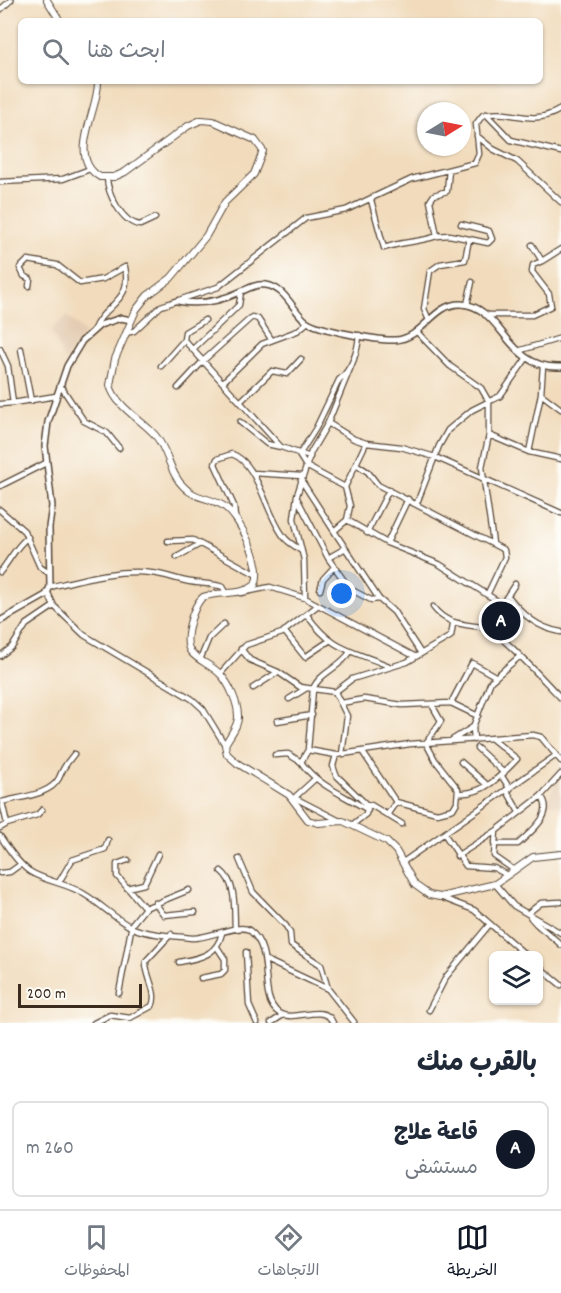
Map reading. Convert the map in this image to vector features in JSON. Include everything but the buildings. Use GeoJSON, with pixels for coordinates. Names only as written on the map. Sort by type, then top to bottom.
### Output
{"type":"FeatureCollection","features":[{"type":"Feature","properties":{"kind":"main road"},"geometry":{"type":"LineString","coordinates":[[47,0],[58,18]]}},
{"type":"Feature","properties":{"kind":"main road"},"geometry":{"type":"LineString","coordinates":[[98,84],[97,97],[84,147],[85,158],[90,169],[100,177],[125,172],[188,126],[201,120],[213,121],[255,140],[263,151],[254,174],[225,202],[206,236],[171,278],[143,301],[125,333],[110,379],[113,393],[160,441],[170,466],[186,489],[224,506],[235,518],[255,558],[259,576],[255,585],[238,592],[203,597],[193,610],[188,647],[200,660],[220,674],[233,696],[238,715],[238,722],[225,745],[227,754],[265,782],[274,784],[294,798],[309,820],[318,823],[338,820],[387,842],[403,862],[420,891],[440,897],[495,884],[541,855],[561,854]]}},
{"type":"Feature","properties":{"kind":"street"},"geometry":{"type":"LineString","coordinates":[[0,10],[11,0]]}},
{"type":"Feature","properties":{"kind":"street"},"geometry":{"type":"LineString","coordinates":[[125,333],[134,331],[155,310],[218,287],[306,218],[346,210],[412,179],[475,163],[479,154],[477,120],[486,114],[535,118],[561,109]]}},
{"type":"Feature","properties":{"kind":"street"},"geometry":{"type":"LineString","coordinates":[[486,114],[511,140],[561,152]]}},
{"type":"Feature","properties":{"kind":"street"},"geometry":{"type":"LineString","coordinates":[[477,136],[493,149],[517,161],[561,202]]}},
{"type":"Feature","properties":{"kind":"street"},"geometry":{"type":"LineString","coordinates":[[0,182],[63,179],[90,169]]}},
{"type":"Feature","properties":{"kind":"street"},"geometry":{"type":"LineString","coordinates":[[436,236],[431,198],[447,191],[448,170]]}},
{"type":"Feature","properties":{"kind":"street"},"geometry":{"type":"LineString","coordinates":[[107,177],[107,184],[116,203],[131,222],[140,225],[155,218]]}},
{"type":"Feature","properties":{"kind":"street"},"geometry":{"type":"LineString","coordinates":[[371,200],[384,248],[407,241],[418,243],[436,236],[449,235],[488,243],[493,235],[489,231],[460,224]]}},
{"type":"Feature","properties":{"kind":"street"},"geometry":{"type":"LineString","coordinates":[[429,320],[424,309],[430,271],[440,264],[465,260],[469,239]]}},
{"type":"Feature","properties":{"kind":"street"},"geometry":{"type":"LineString","coordinates":[[532,245],[542,261]]}},
{"type":"Feature","properties":{"kind":"street"},"geometry":{"type":"LineString","coordinates":[[485,315],[532,315],[550,309],[552,304],[549,294],[531,269],[532,265],[561,249]]}},
{"type":"Feature","properties":{"kind":"street"},"geometry":{"type":"LineString","coordinates":[[29,286],[30,279],[24,276],[20,268],[28,260],[57,266],[80,283],[103,279],[125,267],[127,285],[124,292],[100,318],[70,359],[45,434],[46,463],[52,506],[49,527],[49,590],[54,606],[92,639],[192,699],[203,709],[225,745]]}},
{"type":"Feature","properties":{"kind":"street"},"geometry":{"type":"LineString","coordinates":[[466,305],[472,282]]}},
{"type":"Feature","properties":{"kind":"street"},"geometry":{"type":"LineString","coordinates":[[178,301],[212,302],[258,285],[277,289],[308,322],[359,335],[393,340],[406,339],[451,306],[466,305],[485,315],[526,359],[543,366],[561,367]]}},
{"type":"Feature","properties":{"kind":"street"},"geometry":{"type":"LineString","coordinates":[[194,349],[240,305],[241,292]]}},
{"type":"Feature","properties":{"kind":"street"},"geometry":{"type":"LineString","coordinates":[[178,388],[204,360],[252,317],[258,319],[271,339]]}},
{"type":"Feature","properties":{"kind":"street"},"geometry":{"type":"LineString","coordinates":[[93,330],[100,325],[121,318],[131,320]]}},
{"type":"Feature","properties":{"kind":"street"},"geometry":{"type":"LineString","coordinates":[[161,366],[184,340],[184,333],[205,320]]}},
{"type":"Feature","properties":{"kind":"street"},"geometry":{"type":"LineString","coordinates":[[223,382],[258,347],[271,339],[299,330],[308,322]]}},
{"type":"Feature","properties":{"kind":"street"},"geometry":{"type":"LineString","coordinates":[[417,332],[450,366],[481,388],[489,402],[489,435],[483,459],[493,543]]}},
{"type":"Feature","properties":{"kind":"street"},"geometry":{"type":"LineString","coordinates":[[305,598],[304,560],[294,519],[301,478],[321,431],[328,423],[354,360],[359,335]]}},
{"type":"Feature","properties":{"kind":"street"},"geometry":{"type":"LineString","coordinates":[[518,351],[561,338]]}},
{"type":"Feature","properties":{"kind":"street"},"geometry":{"type":"LineString","coordinates":[[184,340],[281,447]]}},
{"type":"Feature","properties":{"kind":"street"},"geometry":{"type":"LineString","coordinates":[[0,349],[8,366],[14,403]]}},
{"type":"Feature","properties":{"kind":"street"},"geometry":{"type":"LineString","coordinates":[[21,349],[31,400]]}},
{"type":"Feature","properties":{"kind":"street"},"geometry":{"type":"LineString","coordinates":[[241,401],[273,370],[287,374],[301,359]]}},
{"type":"Feature","properties":{"kind":"street"},"geometry":{"type":"LineString","coordinates":[[417,503],[435,457],[453,424],[472,410],[500,396],[526,359]]}},
{"type":"Feature","properties":{"kind":"street"},"geometry":{"type":"LineString","coordinates":[[299,455],[316,428],[339,380],[354,360]]}},
{"type":"Feature","properties":{"kind":"street"},"geometry":{"type":"LineString","coordinates":[[529,452],[541,394],[543,366]]}},
{"type":"Feature","properties":{"kind":"street"},"geometry":{"type":"LineString","coordinates":[[60,385],[84,421],[107,433],[119,448]]}},
{"type":"Feature","properties":{"kind":"street"},"geometry":{"type":"LineString","coordinates":[[541,394],[560,406]]}},
{"type":"Feature","properties":{"kind":"street"},"geometry":{"type":"LineString","coordinates":[[0,404],[56,396]]}},
{"type":"Feature","properties":{"kind":"street"},"geometry":{"type":"LineString","coordinates":[[240,422],[267,444],[310,457]]}},
{"type":"Feature","properties":{"kind":"street"},"geometry":{"type":"LineString","coordinates":[[328,423],[354,439],[366,443],[401,447],[435,457],[561,513]]}},
{"type":"Feature","properties":{"kind":"street"},"geometry":{"type":"LineString","coordinates":[[316,428],[321,431]]}},
{"type":"Feature","properties":{"kind":"street"},"geometry":{"type":"LineString","coordinates":[[489,435],[529,452],[561,459]]}},
{"type":"Feature","properties":{"kind":"street"},"geometry":{"type":"LineString","coordinates":[[334,531],[347,520],[350,506],[345,487],[366,443]]}},
{"type":"Feature","properties":{"kind":"street"},"geometry":{"type":"LineString","coordinates":[[235,518],[234,506],[214,462],[232,454],[243,461],[253,473],[273,520],[286,540],[300,550]]}},
{"type":"Feature","properties":{"kind":"street"},"geometry":{"type":"LineString","coordinates":[[299,455],[306,466],[345,487]]}},
{"type":"Feature","properties":{"kind":"street"},"geometry":{"type":"LineString","coordinates":[[0,486],[46,463]]}},
{"type":"Feature","properties":{"kind":"street"},"geometry":{"type":"LineString","coordinates":[[356,465],[368,472],[374,483],[417,503],[504,550],[505,557],[488,595]]}},
{"type":"Feature","properties":{"kind":"street"},"geometry":{"type":"LineString","coordinates":[[253,473],[301,478]]}},
{"type":"Feature","properties":{"kind":"street"},"geometry":{"type":"LineString","coordinates":[[301,478],[344,549],[379,599],[394,612],[420,652]]}},
{"type":"Feature","properties":{"kind":"street"},"geometry":{"type":"LineString","coordinates":[[367,533],[389,490]]}},
{"type":"Feature","properties":{"kind":"street"},"geometry":{"type":"LineString","coordinates":[[387,543],[408,499]]}},
{"type":"Feature","properties":{"kind":"street"},"geometry":{"type":"LineString","coordinates":[[297,500],[328,558],[350,589],[370,599],[379,599]]}},
{"type":"Feature","properties":{"kind":"street"},"geometry":{"type":"LineString","coordinates":[[0,510],[28,537],[37,562],[43,570],[49,573]]}},
{"type":"Feature","properties":{"kind":"street"},"geometry":{"type":"LineString","coordinates":[[347,520],[387,543],[439,564],[502,604],[519,610],[544,627],[561,632]]}},
{"type":"Feature","properties":{"kind":"street"},"geometry":{"type":"LineString","coordinates":[[0,572],[12,559],[19,544],[28,537]]}},
{"type":"Feature","properties":{"kind":"street"},"geometry":{"type":"LineString","coordinates":[[168,541],[190,539],[259,576]]}},
{"type":"Feature","properties":{"kind":"street"},"geometry":{"type":"LineString","coordinates":[[177,557],[200,544]]}},
{"type":"Feature","properties":{"kind":"street"},"geometry":{"type":"LineString","coordinates":[[328,558],[344,549]]}},
{"type":"Feature","properties":{"kind":"street"},"geometry":{"type":"LineString","coordinates":[[320,590],[323,579],[334,567]]}},
{"type":"Feature","properties":{"kind":"street"},"geometry":{"type":"LineString","coordinates":[[0,621],[49,590],[100,576],[131,572],[152,573],[191,582],[218,585],[226,592]]}},
{"type":"Feature","properties":{"kind":"street"},"geometry":{"type":"LineString","coordinates":[[487,628],[494,612],[515,584]]}},
{"type":"Feature","properties":{"kind":"street"},"geometry":{"type":"LineString","coordinates":[[238,592],[270,587],[305,598],[395,644],[414,657]]}},
{"type":"Feature","properties":{"kind":"street"},"geometry":{"type":"LineString","coordinates":[[508,596],[519,610]]}},
{"type":"Feature","properties":{"kind":"street"},"geometry":{"type":"LineString","coordinates":[[493,598],[494,612]]}},
{"type":"Feature","properties":{"kind":"street"},"geometry":{"type":"LineString","coordinates":[[0,656],[12,647],[26,625],[54,606]]}},
{"type":"Feature","properties":{"kind":"street"},"geometry":{"type":"LineString","coordinates":[[220,674],[241,649],[253,641],[266,640],[284,631],[317,606]]}},
{"type":"Feature","properties":{"kind":"street"},"geometry":{"type":"LineString","coordinates":[[433,607],[438,614],[453,624],[495,631],[561,698]]}},
{"type":"Feature","properties":{"kind":"street"},"geometry":{"type":"LineString","coordinates":[[307,615],[329,641],[350,652],[389,666]]}},
{"type":"Feature","properties":{"kind":"street"},"geometry":{"type":"LineString","coordinates":[[200,660],[209,638],[224,624]]}},
{"type":"Feature","properties":{"kind":"street"},"geometry":{"type":"LineString","coordinates":[[289,699],[305,689],[335,692],[352,679],[414,657],[451,636],[453,624]]}},
{"type":"Feature","properties":{"kind":"street"},"geometry":{"type":"LineString","coordinates":[[284,631],[305,657],[329,641]]}},
{"type":"Feature","properties":{"kind":"street"},"geometry":{"type":"LineString","coordinates":[[241,649],[250,660],[278,672],[305,689]]}},
{"type":"Feature","properties":{"kind":"street"},"geometry":{"type":"LineString","coordinates":[[302,762],[308,750],[313,689],[316,682],[346,659],[350,652]]}},
{"type":"Feature","properties":{"kind":"street"},"geometry":{"type":"LineString","coordinates":[[474,740],[473,728],[495,676],[519,657]]}},
{"type":"Feature","properties":{"kind":"street"},"geometry":{"type":"LineString","coordinates":[[451,703],[472,663],[495,676]]}},
{"type":"Feature","properties":{"kind":"street"},"geometry":{"type":"LineString","coordinates":[[253,688],[278,672]]}},
{"type":"Feature","properties":{"kind":"street"},"geometry":{"type":"LineString","coordinates":[[335,692],[347,716],[339,755],[333,766],[336,775],[368,808]]}},
{"type":"Feature","properties":{"kind":"street"},"geometry":{"type":"LineString","coordinates":[[341,703],[364,699],[384,704],[451,703],[478,716]]}},
{"type":"Feature","properties":{"kind":"street"},"geometry":{"type":"LineString","coordinates":[[426,743],[441,721],[432,705]]}},
{"type":"Feature","properties":{"kind":"street"},"geometry":{"type":"LineString","coordinates":[[277,721],[312,715]]}},
{"type":"Feature","properties":{"kind":"street"},"geometry":{"type":"LineString","coordinates":[[452,741],[473,728]]}},
{"type":"Feature","properties":{"kind":"street"},"geometry":{"type":"LineString","coordinates":[[308,750],[339,755],[426,743],[538,736],[561,761]]}},
{"type":"Feature","properties":{"kind":"street"},"geometry":{"type":"LineString","coordinates":[[459,793],[474,793],[486,784],[493,783],[517,758],[492,739]]}},
{"type":"Feature","properties":{"kind":"street"},"geometry":{"type":"LineString","coordinates":[[426,743],[428,750],[459,793]]}},
{"type":"Feature","properties":{"kind":"street"},"geometry":{"type":"LineString","coordinates":[[477,748],[503,774],[519,812]]}},
{"type":"Feature","properties":{"kind":"street"},"geometry":{"type":"LineString","coordinates":[[362,751],[396,802],[443,812],[453,809],[459,793]]}},
{"type":"Feature","properties":{"kind":"street"},"geometry":{"type":"LineString","coordinates":[[7,824],[2,802],[29,798],[57,781],[62,768],[74,754]]}},
{"type":"Feature","properties":{"kind":"street"},"geometry":{"type":"LineString","coordinates":[[275,755],[288,754],[302,762],[316,778],[368,808]]}},
{"type":"Feature","properties":{"kind":"street"},"geometry":{"type":"LineString","coordinates":[[403,862],[445,835],[555,756]]}},
{"type":"Feature","properties":{"kind":"street"},"geometry":{"type":"LineString","coordinates":[[461,762],[486,784]]}},
{"type":"Feature","properties":{"kind":"street"},"geometry":{"type":"LineString","coordinates":[[457,856],[496,831],[541,796],[561,774]]}},
{"type":"Feature","properties":{"kind":"street"},"geometry":{"type":"LineString","coordinates":[[316,778],[294,798],[338,820]]}},
{"type":"Feature","properties":{"kind":"street"},"geometry":{"type":"LineString","coordinates":[[494,844],[518,844],[541,822],[544,800],[541,796]]}},
{"type":"Feature","properties":{"kind":"street"},"geometry":{"type":"LineString","coordinates":[[387,815],[396,802]]}},
{"type":"Feature","properties":{"kind":"street"},"geometry":{"type":"LineString","coordinates":[[352,825],[371,805],[402,824]]}},
{"type":"Feature","properties":{"kind":"street"},"geometry":{"type":"LineString","coordinates":[[0,828],[37,815],[42,810]]}},
{"type":"Feature","properties":{"kind":"street"},"geometry":{"type":"LineString","coordinates":[[496,831],[493,850],[497,860],[514,870]]}},
{"type":"Feature","properties":{"kind":"street"},"geometry":{"type":"LineString","coordinates":[[445,835],[457,856],[466,866],[494,868],[507,875]]}},
{"type":"Feature","properties":{"kind":"street"},"geometry":{"type":"LineString","coordinates":[[0,836],[21,864],[31,872],[86,894],[133,928],[194,938],[244,927],[253,934],[266,960],[268,998],[275,1009],[283,1015]]}},
{"type":"Feature","properties":{"kind":"street"},"geometry":{"type":"LineString","coordinates":[[59,882],[72,860],[102,851],[108,840]]}},
{"type":"Feature","properties":{"kind":"street"},"geometry":{"type":"LineString","coordinates":[[127,888],[144,884],[158,854]]}},
{"type":"Feature","properties":{"kind":"street"},"geometry":{"type":"LineString","coordinates":[[239,859],[253,892],[290,933],[291,945],[321,965],[328,989],[354,1022]]}},
{"type":"Feature","properties":{"kind":"street"},"geometry":{"type":"LineString","coordinates":[[128,860],[117,864],[117,876],[145,908]]}},
{"type":"Feature","properties":{"kind":"street"},"geometry":{"type":"LineString","coordinates":[[0,873],[10,872],[21,864]]}},
{"type":"Feature","properties":{"kind":"street"},"geometry":{"type":"LineString","coordinates":[[220,872],[229,880],[232,889],[235,929]]}},
{"type":"Feature","properties":{"kind":"street"},"geometry":{"type":"LineString","coordinates":[[495,884],[514,906],[561,933]]}},
{"type":"Feature","properties":{"kind":"street"},"geometry":{"type":"LineString","coordinates":[[119,993],[122,966],[136,916],[155,903],[189,890]]}},
{"type":"Feature","properties":{"kind":"street"},"geometry":{"type":"LineString","coordinates":[[440,897],[466,906],[521,951]]}},
{"type":"Feature","properties":{"kind":"street"},"geometry":{"type":"LineString","coordinates":[[528,913],[541,903],[561,902]]}},
{"type":"Feature","properties":{"kind":"street"},"geometry":{"type":"LineString","coordinates":[[155,903],[164,915],[195,912]]}},
{"type":"Feature","properties":{"kind":"street"},"geometry":{"type":"LineString","coordinates":[[528,913],[534,923],[548,931],[561,945]]}},
{"type":"Feature","properties":{"kind":"street"},"geometry":{"type":"LineString","coordinates":[[429,1010],[446,977],[489,925]]}},
{"type":"Feature","properties":{"kind":"street"},"geometry":{"type":"LineString","coordinates":[[179,962],[205,956],[217,946],[222,933]]}},
{"type":"Feature","properties":{"kind":"street"},"geometry":{"type":"LineString","coordinates":[[94,1023],[110,1015],[130,1018],[152,1005],[155,996],[147,975],[146,962],[171,934]]}},
{"type":"Feature","properties":{"kind":"street"},"geometry":{"type":"LineString","coordinates":[[201,978],[221,974],[225,970],[225,959],[217,946]]}},
{"type":"Feature","properties":{"kind":"street"},"geometry":{"type":"LineString","coordinates":[[246,952],[249,1005],[257,1023]]}},
{"type":"Feature","properties":{"kind":"street"},"geometry":{"type":"LineString","coordinates":[[266,960],[328,989]]}},
{"type":"Feature","properties":{"kind":"street"},"geometry":{"type":"LineString","coordinates":[[543,970],[561,985]]}},
{"type":"Feature","properties":{"kind":"street"},"geometry":{"type":"LineString","coordinates":[[271,1023],[283,1015],[324,1014],[330,1017],[333,1023]]}},
{"type":"Feature","properties":{"kind":"shaded area"},"geometry":{"type":"Polygon","coordinates":[[[67,316],[85,333],[65,361],[51,330],[67,316]]]}},
{"type":"Feature","properties":{"kind":"shaded area"},"geometry":{"type":"Polygon","coordinates":[[[561,778],[561,806],[547,803],[554,785],[561,778]]]}},
{"type":"Feature","properties":{"kind":"place","name":"قاعة علاج"},"geometry":{"type":"Point","coordinates":[501,621]}}]}
